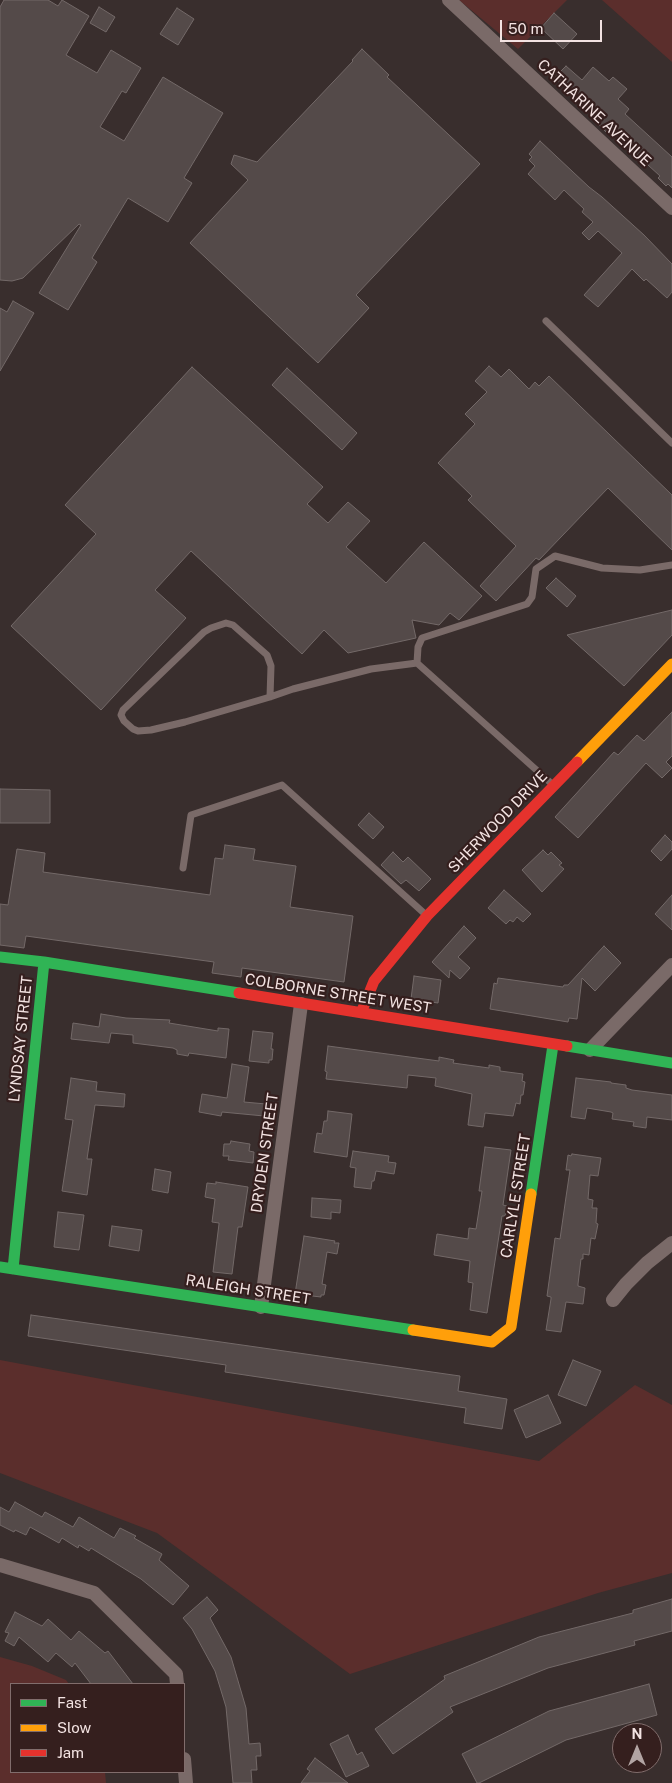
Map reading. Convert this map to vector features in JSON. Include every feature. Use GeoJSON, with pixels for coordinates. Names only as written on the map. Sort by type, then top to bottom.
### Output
{"type":"FeatureCollection","features":[{"type":"Feature","properties":{"kind":"street","name":"CATHARINE AVENUE"},"geometry":{"type":"LineString","coordinates":[[449,0],[672,208]]}},
{"type":"Feature","properties":{"kind":"street","name":"SHERWOOD DRIVE"},"geometry":{"type":"LineString","coordinates":[[361,1012],[374,981],[427,916],[672,664]]}},
{"type":"Feature","properties":{"kind":"street","name":"COLBORNE STREET WEST"},"geometry":{"type":"LineString","coordinates":[[0,957],[44,962],[300,1004],[361,1012],[672,1063]]}},
{"type":"Feature","properties":{"kind":"street","name":"LYNDSAY STREET"},"geometry":{"type":"LineString","coordinates":[[13,1269],[44,962]]}},
{"type":"Feature","properties":{"kind":"street"},"geometry":{"type":"LineString","coordinates":[[590,1050],[672,965]]}},
{"type":"Feature","properties":{"kind":"street","name":"DRYDEN STREET"},"geometry":{"type":"LineString","coordinates":[[261,1307],[298,1032],[300,1004]]}},
{"type":"Feature","properties":{"kind":"street","name":"CARLYLE STREET"},"geometry":{"type":"LineString","coordinates":[[492,1342],[511,1327],[554,1045]]}},
{"type":"Feature","properties":{"kind":"street"},"geometry":{"type":"LineString","coordinates":[[613,1300],[647,1263],[672,1243]]}},
{"type":"Feature","properties":{"kind":"street","name":"RALEIGH STREET"},"geometry":{"type":"LineString","coordinates":[[0,1267],[492,1342]]}},
{"type":"Feature","properties":{"kind":"street"},"geometry":{"type":"LineString","coordinates":[[0,1565],[94,1593],[176,1674],[177,1683]]}},
{"type":"Feature","properties":{"kind":"lane"},"geometry":{"type":"LineString","coordinates":[[546,321],[672,443]]}},
{"type":"Feature","properties":{"kind":"lane"},"geometry":{"type":"LineString","coordinates":[[417,663],[418,647],[422,638],[527,604],[532,597],[536,569],[555,556],[602,568],[640,570],[672,565]]}},
{"type":"Feature","properties":{"kind":"lane"},"geometry":{"type":"LineString","coordinates":[[270,697],[271,666],[267,655],[233,625],[226,623],[204,632],[123,710],[121,715],[132,729],[138,731],[152,730],[185,722],[270,697],[293,689],[371,669],[417,663],[554,786]]}},
{"type":"Feature","properties":{"kind":"lane"},"geometry":{"type":"LineString","coordinates":[[183,868],[191,815],[282,785],[427,916]]}},
{"type":"Feature","properties":{"kind":"shaded area"},"geometry":{"type":"Polygon","coordinates":[[[459,0],[567,0],[518,49],[459,0]]]}},
{"type":"Feature","properties":{"kind":"shaded area"},"geometry":{"type":"Polygon","coordinates":[[[602,0],[672,0],[672,62],[602,0]]]}},
{"type":"Feature","properties":{"kind":"shaded area"},"geometry":{"type":"Polygon","coordinates":[[[0,1360],[539,1461],[635,1385],[672,1405],[672,1573],[598,1593],[350,1674],[157,1533],[0,1473],[0,1360]]]}},
{"type":"Feature","properties":{"kind":"shaded area"},"geometry":{"type":"Polygon","coordinates":[[[0,1657],[32,1666],[66,1680],[68,1683],[10,1683],[10,1773],[105,1773],[106,1783],[0,1783],[0,1657]]]}},
{"type":"Feature","properties":{"kind":"building"},"geometry":{"type":"Polygon","coordinates":[[[4,0],[48,0],[58,6],[62,0],[89,16],[66,55],[97,73],[111,50],[141,68],[126,93],[122,91],[100,127],[124,141],[163,77],[223,113],[184,178],[192,183],[168,222],[128,198],[92,258],[97,262],[68,310],[39,293],[81,225],[79,224],[23,278],[12,281],[0,280],[0,7],[4,0]]]}},
{"type":"Feature","properties":{"kind":"building"},"geometry":{"type":"Polygon","coordinates":[[[99,7],[115,17],[106,32],[90,23],[99,7]]]}},
{"type":"Feature","properties":{"kind":"building"},"geometry":{"type":"Polygon","coordinates":[[[177,8],[194,19],[178,45],[160,34],[177,8]]]}},
{"type":"Feature","properties":{"kind":"building"},"geometry":{"type":"Polygon","coordinates":[[[554,13],[577,34],[563,49],[541,28],[554,13]]]}},
{"type":"Feature","properties":{"kind":"building"},"geometry":{"type":"Polygon","coordinates":[[[362,49],[389,75],[387,77],[480,164],[356,295],[369,308],[318,363],[190,243],[248,180],[231,164],[234,155],[257,162],[353,61],[362,49]]]}},
{"type":"Feature","properties":{"kind":"building"},"geometry":{"type":"Polygon","coordinates":[[[566,66],[582,80],[593,67],[609,81],[613,77],[627,89],[618,99],[629,109],[625,114],[672,157],[672,188],[668,184],[666,186],[658,178],[660,176],[612,132],[609,135],[597,123],[603,117],[569,86],[566,88],[554,78],[566,66]]]}},
{"type":"Feature","properties":{"kind":"building"},"geometry":{"type":"Polygon","coordinates":[[[540,141],[644,235],[672,264],[672,292],[667,298],[646,279],[644,281],[632,269],[598,307],[584,295],[622,253],[598,231],[589,240],[582,233],[593,222],[582,212],[584,209],[564,190],[555,200],[528,174],[535,166],[529,160],[532,157],[529,154],[540,141]]]}},
{"type":"Feature","properties":{"kind":"building"},"geometry":{"type":"Polygon","coordinates":[[[13,301],[34,313],[0,371],[0,308],[7,312],[13,301]]]}},
{"type":"Feature","properties":{"kind":"building"},"geometry":{"type":"Polygon","coordinates":[[[489,366],[501,377],[509,369],[529,389],[535,382],[539,386],[549,376],[672,495],[672,550],[608,488],[539,560],[536,558],[496,601],[480,586],[516,546],[468,500],[472,496],[438,463],[475,424],[465,414],[487,392],[475,381],[489,366]]]}},
{"type":"Feature","properties":{"kind":"building"},"geometry":{"type":"Polygon","coordinates":[[[192,367],[323,487],[307,504],[328,523],[348,502],[370,521],[346,547],[386,583],[424,542],[482,596],[459,620],[450,613],[439,625],[412,620],[416,638],[348,653],[324,630],[302,654],[191,551],[155,590],[186,618],[101,710],[11,626],[96,534],[65,505],[192,367]]]}},
{"type":"Feature","properties":{"kind":"building"},"geometry":{"type":"Polygon","coordinates":[[[287,368],[357,433],[342,450],[272,385],[287,368]]]}},
{"type":"Feature","properties":{"kind":"building"},"geometry":{"type":"Polygon","coordinates":[[[556,578],[576,596],[567,607],[546,588],[556,578]]]}},
{"type":"Feature","properties":{"kind":"building"},"geometry":{"type":"Polygon","coordinates":[[[672,610],[672,635],[624,686],[567,635],[672,610]]]}},
{"type":"Feature","properties":{"kind":"building"},"geometry":{"type":"Polygon","coordinates":[[[672,712],[672,756],[666,762],[672,768],[662,778],[646,763],[578,838],[555,817],[614,752],[618,755],[637,735],[644,741],[672,712]]]}},
{"type":"Feature","properties":{"kind":"building"},"geometry":{"type":"Polygon","coordinates":[[[0,789],[50,790],[50,823],[0,823],[0,789]]]}},
{"type":"Feature","properties":{"kind":"building"},"geometry":{"type":"Polygon","coordinates":[[[369,813],[384,827],[373,839],[358,825],[369,813]]]}},
{"type":"Feature","properties":{"kind":"building"},"geometry":{"type":"Polygon","coordinates":[[[665,835],[672,842],[672,849],[661,861],[651,851],[665,835]]]}},
{"type":"Feature","properties":{"kind":"building"},"geometry":{"type":"Polygon","coordinates":[[[225,845],[255,849],[253,860],[296,866],[290,907],[353,916],[344,982],[242,968],[241,977],[212,973],[214,962],[26,936],[24,948],[0,945],[0,904],[8,905],[17,849],[45,853],[43,872],[210,895],[215,858],[223,859],[225,845]]]}},
{"type":"Feature","properties":{"kind":"building"},"geometry":{"type":"Polygon","coordinates":[[[543,850],[548,855],[551,852],[562,863],[559,865],[564,869],[542,892],[522,870],[543,850]]]}},
{"type":"Feature","properties":{"kind":"building"},"geometry":{"type":"Polygon","coordinates":[[[393,852],[403,862],[408,857],[431,879],[419,891],[406,880],[401,884],[381,865],[393,852]]]}},
{"type":"Feature","properties":{"kind":"building"},"geometry":{"type":"Polygon","coordinates":[[[504,890],[531,914],[523,922],[517,917],[513,922],[510,920],[506,924],[488,908],[504,890]]]}},
{"type":"Feature","properties":{"kind":"building"},"geometry":{"type":"Polygon","coordinates":[[[672,895],[672,930],[655,914],[672,895]]]}},
{"type":"Feature","properties":{"kind":"building"},"geometry":{"type":"Polygon","coordinates":[[[464,926],[476,938],[458,957],[470,968],[460,979],[450,970],[449,978],[432,962],[464,926]]]}},
{"type":"Feature","properties":{"kind":"building"},"geometry":{"type":"Polygon","coordinates":[[[604,946],[621,963],[595,991],[582,978],[577,1019],[569,1018],[568,1022],[490,1009],[494,983],[497,984],[498,978],[563,987],[568,985],[604,946]]]}},
{"type":"Feature","properties":{"kind":"building"},"geometry":{"type":"Polygon","coordinates":[[[414,976],[441,980],[438,1003],[411,999],[414,976]]]}},
{"type":"Feature","properties":{"kind":"building"},"geometry":{"type":"Polygon","coordinates":[[[101,1014],[126,1018],[170,1020],[169,1023],[218,1031],[218,1028],[229,1029],[226,1058],[189,1053],[188,1056],[177,1054],[177,1050],[173,1048],[133,1043],[133,1035],[111,1033],[109,1043],[71,1039],[73,1023],[99,1027],[101,1014]]]}},
{"type":"Feature","properties":{"kind":"building"},"geometry":{"type":"Polygon","coordinates":[[[253,1031],[273,1033],[272,1060],[269,1060],[269,1063],[249,1061],[253,1031]]]}},
{"type":"Feature","properties":{"kind":"building"},"geometry":{"type":"Polygon","coordinates":[[[328,1046],[439,1061],[439,1057],[454,1060],[453,1063],[489,1068],[489,1065],[500,1067],[500,1071],[523,1074],[522,1081],[525,1082],[523,1095],[521,1095],[520,1104],[516,1103],[513,1116],[485,1113],[483,1127],[468,1125],[472,1094],[435,1086],[436,1078],[408,1075],[407,1088],[326,1079],[328,1046]]]}},
{"type":"Feature","properties":{"kind":"building"},"geometry":{"type":"Polygon","coordinates":[[[232,1064],[249,1067],[244,1102],[266,1104],[264,1116],[222,1112],[221,1116],[199,1112],[202,1094],[227,1098],[232,1064]]]}},
{"type":"Feature","properties":{"kind":"building"},"geometry":{"type":"Polygon","coordinates":[[[71,1078],[97,1082],[96,1091],[125,1094],[124,1107],[95,1105],[87,1159],[92,1159],[87,1195],[62,1191],[73,1120],[65,1119],[71,1078]]]}},
{"type":"Feature","properties":{"kind":"building"},"geometry":{"type":"Polygon","coordinates":[[[576,1078],[611,1082],[626,1085],[626,1088],[632,1090],[672,1095],[672,1120],[647,1117],[646,1128],[633,1126],[634,1122],[612,1119],[613,1113],[611,1112],[587,1108],[585,1119],[571,1117],[576,1078]]]}},
{"type":"Feature","properties":{"kind":"building"},"geometry":{"type":"Polygon","coordinates":[[[328,1111],[352,1114],[347,1157],[314,1152],[317,1133],[322,1134],[324,1121],[327,1121],[328,1111]]]}},
{"type":"Feature","properties":{"kind":"building"},"geometry":{"type":"Polygon","coordinates":[[[231,1141],[250,1144],[249,1151],[254,1152],[253,1163],[228,1160],[229,1156],[223,1156],[224,1144],[230,1144],[231,1141]]]}},
{"type":"Feature","properties":{"kind":"building"},"geometry":{"type":"Polygon","coordinates":[[[485,1147],[511,1150],[503,1205],[507,1206],[505,1216],[502,1216],[487,1313],[470,1310],[473,1283],[468,1282],[470,1261],[434,1255],[437,1234],[468,1239],[469,1228],[476,1229],[482,1191],[479,1191],[485,1147]]]}},
{"type":"Feature","properties":{"kind":"building"},"geometry":{"type":"Polygon","coordinates":[[[353,1151],[389,1156],[388,1162],[396,1163],[394,1174],[376,1171],[371,1189],[354,1187],[356,1168],[350,1167],[353,1151]]]}},
{"type":"Feature","properties":{"kind":"building"},"geometry":{"type":"Polygon","coordinates":[[[572,1154],[601,1158],[598,1176],[590,1175],[588,1199],[593,1200],[592,1208],[597,1208],[596,1223],[598,1224],[595,1239],[591,1238],[589,1255],[583,1254],[583,1259],[581,1259],[578,1286],[585,1288],[583,1304],[566,1302],[561,1332],[546,1330],[551,1299],[551,1297],[547,1296],[555,1238],[560,1239],[570,1170],[566,1170],[568,1155],[571,1156],[572,1154]]]}},
{"type":"Feature","properties":{"kind":"building"},"geometry":{"type":"Polygon","coordinates":[[[155,1169],[171,1172],[168,1193],[152,1190],[155,1169]]]}},
{"type":"Feature","properties":{"kind":"building"},"geometry":{"type":"Polygon","coordinates":[[[216,1182],[248,1187],[242,1227],[238,1227],[232,1274],[213,1272],[219,1223],[212,1222],[215,1199],[205,1197],[207,1183],[216,1184],[216,1182]]]}},
{"type":"Feature","properties":{"kind":"building"},"geometry":{"type":"Polygon","coordinates":[[[312,1198],[341,1200],[340,1213],[331,1212],[331,1219],[311,1217],[312,1198]]]}},
{"type":"Feature","properties":{"kind":"building"},"geometry":{"type":"Polygon","coordinates":[[[58,1212],[84,1215],[79,1250],[54,1247],[58,1212]]]}},
{"type":"Feature","properties":{"kind":"building"},"geometry":{"type":"Polygon","coordinates":[[[112,1226],[142,1230],[139,1251],[109,1246],[112,1226]]]}},
{"type":"Feature","properties":{"kind":"building"},"geometry":{"type":"Polygon","coordinates":[[[304,1236],[339,1243],[337,1254],[327,1252],[322,1284],[326,1285],[324,1295],[321,1295],[321,1297],[295,1294],[304,1236]]]}},
{"type":"Feature","properties":{"kind":"building"},"geometry":{"type":"Polygon","coordinates":[[[31,1315],[460,1376],[458,1391],[507,1399],[502,1429],[464,1423],[466,1408],[225,1372],[226,1365],[28,1336],[31,1315]]]}},
{"type":"Feature","properties":{"kind":"building"},"geometry":{"type":"Polygon","coordinates":[[[573,1360],[601,1371],[586,1406],[558,1395],[573,1360]]]}},
{"type":"Feature","properties":{"kind":"building"},"geometry":{"type":"Polygon","coordinates":[[[548,1395],[561,1423],[526,1438],[514,1410],[548,1395]]]}},
{"type":"Feature","properties":{"kind":"building"},"geometry":{"type":"Polygon","coordinates":[[[15,1502],[42,1517],[45,1512],[73,1527],[79,1517],[114,1538],[120,1528],[136,1536],[134,1538],[162,1554],[159,1560],[189,1586],[173,1605],[141,1579],[91,1548],[89,1551],[79,1545],[78,1548],[62,1538],[59,1543],[30,1527],[26,1535],[15,1530],[14,1532],[0,1525],[0,1507],[9,1512],[15,1502]]]}},
{"type":"Feature","properties":{"kind":"building"},"geometry":{"type":"Polygon","coordinates":[[[207,1597],[218,1610],[210,1618],[231,1657],[246,1708],[249,1744],[260,1743],[261,1756],[256,1756],[257,1770],[251,1770],[252,1783],[233,1783],[226,1707],[215,1671],[192,1629],[183,1618],[207,1597]]]}},
{"type":"Feature","properties":{"kind":"building"},"geometry":{"type":"Polygon","coordinates":[[[672,1599],[672,1631],[634,1641],[635,1645],[548,1668],[450,1707],[453,1712],[393,1754],[375,1729],[445,1679],[444,1676],[539,1637],[633,1613],[633,1610],[672,1599]]]}},
{"type":"Feature","properties":{"kind":"building"},"geometry":{"type":"Polygon","coordinates":[[[15,1612],[42,1626],[48,1619],[71,1640],[79,1631],[105,1653],[108,1651],[132,1683],[90,1683],[75,1663],[72,1667],[56,1653],[48,1662],[19,1637],[14,1646],[5,1641],[9,1633],[5,1632],[15,1612]]]}},
{"type":"Feature","properties":{"kind":"building"},"geometry":{"type":"Polygon","coordinates":[[[649,1684],[657,1715],[628,1723],[612,1723],[612,1727],[566,1740],[477,1783],[462,1754],[549,1711],[649,1684]]]}},
{"type":"Feature","properties":{"kind":"building"},"geometry":{"type":"Polygon","coordinates":[[[348,1735],[357,1755],[362,1752],[369,1766],[346,1777],[330,1744],[348,1735]]]}},
{"type":"Feature","properties":{"kind":"building"},"geometry":{"type":"Polygon","coordinates":[[[315,1758],[348,1783],[301,1783],[310,1771],[307,1769],[315,1758]]]}},
{"type":"Feature","properties":{"kind":"traffic: fast"},"geometry":{"type":"LineString","coordinates":[[0,957],[44,962],[239,993]]}},
{"type":"Feature","properties":{"kind":"traffic: fast"},"geometry":{"type":"LineString","coordinates":[[13,1269],[44,962]]}},
{"type":"Feature","properties":{"kind":"traffic: fast"},"geometry":{"type":"LineString","coordinates":[[531,1194],[553,1045]]}},
{"type":"Feature","properties":{"kind":"traffic: fast"},"geometry":{"type":"LineString","coordinates":[[567,1046],[672,1063]]}},
{"type":"Feature","properties":{"kind":"traffic: fast"},"geometry":{"type":"LineString","coordinates":[[0,1267],[413,1330]]}},
{"type":"Feature","properties":{"kind":"traffic: slow"},"geometry":{"type":"LineString","coordinates":[[577,762],[672,664]]}},
{"type":"Feature","properties":{"kind":"traffic: slow"},"geometry":{"type":"LineString","coordinates":[[413,1330],[492,1342],[511,1327],[531,1194]]}},
{"type":"Feature","properties":{"kind":"traffic: jam"},"geometry":{"type":"LineString","coordinates":[[361,1013],[374,981],[427,916],[577,762]]}},
{"type":"Feature","properties":{"kind":"traffic: jam"},"geometry":{"type":"LineString","coordinates":[[239,993],[567,1046]]}}]}
